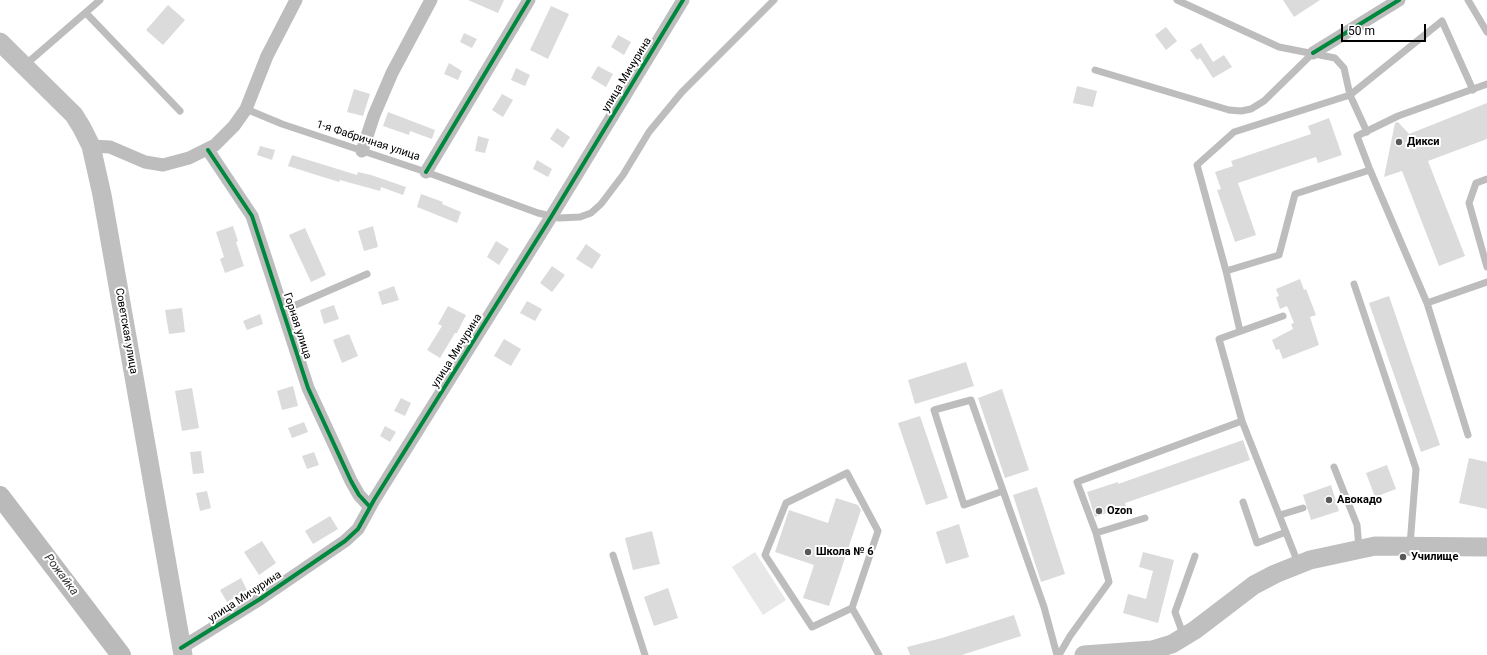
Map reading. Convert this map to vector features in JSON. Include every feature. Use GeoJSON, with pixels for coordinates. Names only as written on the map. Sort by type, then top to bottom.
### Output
{"type":"FeatureCollection","features":[{"type":"Feature","properties":{"kind":"main road","name":"Советская улица"},"geometry":{"type":"LineString","coordinates":[[0,42],[74,115],[91,146],[102,196],[182,652]]}},
{"type":"Feature","properties":{"kind":"main road"},"geometry":{"type":"LineString","coordinates":[[1089,655],[1163,651],[1262,580],[1298,564],[1376,546],[1487,547]]}},
{"type":"Feature","properties":{"kind":"street"},"geometry":{"type":"LineString","coordinates":[[91,146],[110,146],[139,160],[156,165],[180,162],[208,150],[228,133],[246,109],[267,56],[296,0]]}},
{"type":"Feature","properties":{"kind":"street"},"geometry":{"type":"LineString","coordinates":[[362,151],[374,115],[394,68],[431,0]]}},
{"type":"Feature","properties":{"kind":"street"},"geometry":{"type":"LineString","coordinates":[[426,172],[529,0]]}},
{"type":"Feature","properties":{"kind":"street","name":"улица Мичурина"},"geometry":{"type":"LineString","coordinates":[[182,652],[351,537],[361,525],[370,507],[551,217],[682,0]]}},
{"type":"Feature","properties":{"kind":"street"},"geometry":{"type":"LineString","coordinates":[[1313,53],[1399,0]]}},
{"type":"Feature","properties":{"kind":"street","name":"Горная улица"},"geometry":{"type":"LineString","coordinates":[[208,150],[252,216],[302,370],[326,429],[355,489],[370,507]]}},
{"type":"Feature","properties":{"kind":"lane"},"geometry":{"type":"LineString","coordinates":[[25,66],[100,0]]}},
{"type":"Feature","properties":{"kind":"lane","name":"1-я Фабричная улица"},"geometry":{"type":"LineString","coordinates":[[246,109],[282,124],[426,172],[551,217],[580,217],[597,209],[623,175],[649,132],[682,92],[774,0]]}},
{"type":"Feature","properties":{"kind":"lane"},"geometry":{"type":"LineString","coordinates":[[1177,0],[1279,47],[1335,58],[1344,68],[1350,95],[1367,132]]}},
{"type":"Feature","properties":{"kind":"lane"},"geometry":{"type":"LineString","coordinates":[[1468,0],[1487,32]]}},
{"type":"Feature","properties":{"kind":"lane"},"geometry":{"type":"LineString","coordinates":[[86,13],[180,111]]}},
{"type":"Feature","properties":{"kind":"lane"},"geometry":{"type":"LineString","coordinates":[[1240,331],[1226,271],[1197,165],[1234,132],[1350,95],[1442,21],[1473,90]]}},
{"type":"Feature","properties":{"kind":"lane"},"geometry":{"type":"LineString","coordinates":[[1095,70],[1228,110],[1241,111],[1250,109],[1264,101],[1313,53]]}},
{"type":"Feature","properties":{"kind":"lane"},"geometry":{"type":"LineString","coordinates":[[1468,435],[1427,303],[1357,136],[1398,116],[1487,84]]}},
{"type":"Feature","properties":{"kind":"lane"},"geometry":{"type":"LineString","coordinates":[[1226,271],[1279,255],[1295,194],[1370,170]]}},
{"type":"Feature","properties":{"kind":"lane"},"geometry":{"type":"LineString","coordinates":[[1487,179],[1476,183],[1469,203],[1487,267]]}},
{"type":"Feature","properties":{"kind":"lane"},"geometry":{"type":"LineString","coordinates":[[282,311],[366,274]]}},
{"type":"Feature","properties":{"kind":"lane"},"geometry":{"type":"LineString","coordinates":[[1427,303],[1487,282]]}},
{"type":"Feature","properties":{"kind":"lane"},"geometry":{"type":"LineString","coordinates":[[1354,284],[1416,469],[1410,546]]}},
{"type":"Feature","properties":{"kind":"lane"},"geometry":{"type":"LineString","coordinates":[[1283,316],[1219,339],[1242,421],[1298,564]]}},
{"type":"Feature","properties":{"kind":"lane"},"geometry":{"type":"LineString","coordinates":[[1003,491],[964,505],[934,410],[971,400],[1044,607],[1058,655]]}},
{"type":"Feature","properties":{"kind":"lane"},"geometry":{"type":"LineString","coordinates":[[1058,655],[1109,582],[1096,533],[1077,482],[1242,421]]}},
{"type":"Feature","properties":{"kind":"lane"},"geometry":{"type":"LineString","coordinates":[[1334,467],[1358,525],[1359,549]]}},
{"type":"Feature","properties":{"kind":"lane"},"geometry":{"type":"LineString","coordinates":[[852,608],[812,627],[765,555],[786,503],[847,473],[878,531],[852,608],[879,655]]}},
{"type":"Feature","properties":{"kind":"lane"},"geometry":{"type":"LineString","coordinates":[[1242,502],[1257,543],[1286,532]]}},
{"type":"Feature","properties":{"kind":"lane"},"geometry":{"type":"LineString","coordinates":[[1280,515],[1303,508]]}},
{"type":"Feature","properties":{"kind":"lane"},"geometry":{"type":"LineString","coordinates":[[1096,533],[1145,518]]}},
{"type":"Feature","properties":{"kind":"lane"},"geometry":{"type":"LineString","coordinates":[[613,555],[645,655]]}},
{"type":"Feature","properties":{"kind":"lane"},"geometry":{"type":"LineString","coordinates":[[1184,637],[1175,612],[1195,556]]}},
{"type":"Feature","properties":{"kind":"shaded area"},"geometry":{"type":"Polygon","coordinates":[[[755,552],[786,600],[763,615],[732,567],[755,552]]]}},
{"type":"Feature","properties":{"kind":"building"},"geometry":{"type":"Polygon","coordinates":[[[468,0],[504,0],[498,13],[468,0]]]}},
{"type":"Feature","properties":{"kind":"building"},"geometry":{"type":"Polygon","coordinates":[[[1283,0],[1320,0],[1294,17],[1283,0]]]}},
{"type":"Feature","properties":{"kind":"building"},"geometry":{"type":"Polygon","coordinates":[[[168,5],[185,20],[163,45],[146,30],[168,5]]]}},
{"type":"Feature","properties":{"kind":"building"},"geometry":{"type":"Polygon","coordinates":[[[551,6],[569,14],[548,59],[530,50],[551,6]]]}},
{"type":"Feature","properties":{"kind":"building"},"geometry":{"type":"Polygon","coordinates":[[[1166,27],[1177,41],[1166,50],[1155,35],[1166,27]]]}},
{"type":"Feature","properties":{"kind":"building"},"geometry":{"type":"Polygon","coordinates":[[[464,33],[477,39],[472,48],[460,42],[464,33]]]}},
{"type":"Feature","properties":{"kind":"building"},"geometry":{"type":"Polygon","coordinates":[[[618,35],[631,42],[624,55],[611,47],[618,35]]]}},
{"type":"Feature","properties":{"kind":"building"},"geometry":{"type":"Polygon","coordinates":[[[1201,43],[1213,62],[1224,55],[1232,67],[1213,78],[1200,58],[1197,60],[1190,50],[1201,43]]]}},
{"type":"Feature","properties":{"kind":"building"},"geometry":{"type":"Polygon","coordinates":[[[449,63],[462,71],[458,80],[444,74],[449,63]]]}},
{"type":"Feature","properties":{"kind":"building"},"geometry":{"type":"Polygon","coordinates":[[[598,66],[613,74],[606,87],[591,78],[598,66]]]}},
{"type":"Feature","properties":{"kind":"building"},"geometry":{"type":"Polygon","coordinates":[[[516,68],[530,75],[525,86],[511,80],[516,68]]]}},
{"type":"Feature","properties":{"kind":"building"},"geometry":{"type":"Polygon","coordinates":[[[1077,86],[1097,91],[1093,107],[1073,103],[1077,86]]]}},
{"type":"Feature","properties":{"kind":"building"},"geometry":{"type":"Polygon","coordinates":[[[354,89],[370,94],[363,116],[347,112],[354,89]]]}},
{"type":"Feature","properties":{"kind":"building"},"geometry":{"type":"Polygon","coordinates":[[[502,94],[513,100],[503,117],[492,110],[502,94]]]}},
{"type":"Feature","properties":{"kind":"building"},"geometry":{"type":"Polygon","coordinates":[[[1487,103],[1487,139],[1428,161],[1465,256],[1439,266],[1402,171],[1384,177],[1395,123],[1398,122],[1409,134],[1487,103]]]}},
{"type":"Feature","properties":{"kind":"building"},"geometry":{"type":"Polygon","coordinates":[[[388,112],[435,130],[432,139],[410,131],[409,135],[383,126],[388,112]]]}},
{"type":"Feature","properties":{"kind":"building"},"geometry":{"type":"Polygon","coordinates":[[[1329,118],[1342,155],[1318,163],[1316,157],[1238,183],[1256,235],[1235,242],[1217,190],[1221,189],[1215,172],[1233,166],[1231,161],[1311,134],[1308,126],[1329,118]]]}},
{"type":"Feature","properties":{"kind":"building"},"geometry":{"type":"Polygon","coordinates":[[[557,128],[570,137],[563,148],[550,139],[557,128]]]}},
{"type":"Feature","properties":{"kind":"building"},"geometry":{"type":"Polygon","coordinates":[[[478,136],[489,139],[485,153],[475,151],[478,136]]]}},
{"type":"Feature","properties":{"kind":"building"},"geometry":{"type":"Polygon","coordinates":[[[260,146],[275,150],[272,160],[257,155],[260,146]]]}},
{"type":"Feature","properties":{"kind":"building"},"geometry":{"type":"Polygon","coordinates":[[[292,155],[357,175],[358,172],[371,175],[406,187],[403,195],[381,187],[380,191],[340,180],[339,182],[288,166],[292,155]]]}},
{"type":"Feature","properties":{"kind":"building"},"geometry":{"type":"Polygon","coordinates":[[[537,160],[552,169],[548,177],[533,169],[537,160]]]}},
{"type":"Feature","properties":{"kind":"building"},"geometry":{"type":"Polygon","coordinates":[[[421,194],[443,202],[442,204],[461,212],[457,223],[417,207],[421,194]]]}},
{"type":"Feature","properties":{"kind":"building"},"geometry":{"type":"Polygon","coordinates":[[[233,226],[238,241],[236,242],[244,266],[225,273],[220,259],[224,257],[216,232],[233,226]]]}},
{"type":"Feature","properties":{"kind":"building"},"geometry":{"type":"Polygon","coordinates":[[[373,226],[378,247],[364,251],[358,231],[373,226]]]}},
{"type":"Feature","properties":{"kind":"building"},"geometry":{"type":"Polygon","coordinates":[[[305,228],[326,275],[311,282],[289,235],[305,228]]]}},
{"type":"Feature","properties":{"kind":"building"},"geometry":{"type":"Polygon","coordinates":[[[496,241],[509,249],[499,265],[487,257],[496,241]]]}},
{"type":"Feature","properties":{"kind":"building"},"geometry":{"type":"Polygon","coordinates":[[[586,244],[601,255],[592,269],[576,259],[586,244]]]}},
{"type":"Feature","properties":{"kind":"building"},"geometry":{"type":"Polygon","coordinates":[[[552,266],[565,275],[552,292],[540,283],[552,266]]]}},
{"type":"Feature","properties":{"kind":"building"},"geometry":{"type":"Polygon","coordinates":[[[1300,279],[1304,290],[1306,289],[1316,315],[1310,317],[1319,345],[1283,359],[1279,349],[1276,350],[1272,340],[1293,329],[1291,324],[1294,323],[1287,306],[1280,309],[1276,297],[1279,296],[1276,289],[1300,279]]]}},
{"type":"Feature","properties":{"kind":"building"},"geometry":{"type":"Polygon","coordinates":[[[394,286],[399,300],[382,305],[378,292],[394,286]]]}},
{"type":"Feature","properties":{"kind":"building"},"geometry":{"type":"Polygon","coordinates":[[[1389,296],[1440,445],[1421,452],[1369,303],[1389,296]]]}},
{"type":"Feature","properties":{"kind":"building"},"geometry":{"type":"Polygon","coordinates":[[[527,301],[542,309],[535,321],[520,313],[527,301]]]}},
{"type":"Feature","properties":{"kind":"building"},"geometry":{"type":"Polygon","coordinates":[[[334,305],[339,319],[324,324],[320,310],[334,305]]]}},
{"type":"Feature","properties":{"kind":"building"},"geometry":{"type":"Polygon","coordinates":[[[448,306],[466,315],[457,333],[455,333],[440,358],[427,350],[442,326],[438,324],[448,306]]]}},
{"type":"Feature","properties":{"kind":"building"},"geometry":{"type":"Polygon","coordinates":[[[182,308],[185,332],[169,334],[165,310],[182,308]]]}},
{"type":"Feature","properties":{"kind":"building"},"geometry":{"type":"Polygon","coordinates":[[[260,314],[263,324],[247,330],[243,321],[260,314]]]}},
{"type":"Feature","properties":{"kind":"building"},"geometry":{"type":"Polygon","coordinates":[[[349,334],[358,356],[342,363],[333,340],[349,334]]]}},
{"type":"Feature","properties":{"kind":"building"},"geometry":{"type":"Polygon","coordinates":[[[504,339],[521,349],[511,366],[494,356],[504,339]]]}},
{"type":"Feature","properties":{"kind":"building"},"geometry":{"type":"Polygon","coordinates":[[[966,362],[974,386],[915,404],[908,380],[966,362]]]}},
{"type":"Feature","properties":{"kind":"building"},"geometry":{"type":"Polygon","coordinates":[[[293,386],[298,406],[282,410],[277,391],[293,386]]]}},
{"type":"Feature","properties":{"kind":"building"},"geometry":{"type":"Polygon","coordinates":[[[192,388],[199,428],[182,431],[175,391],[192,388]]]}},
{"type":"Feature","properties":{"kind":"building"},"geometry":{"type":"Polygon","coordinates":[[[1002,389],[1029,470],[1005,478],[978,398],[1002,389]]]}},
{"type":"Feature","properties":{"kind":"building"},"geometry":{"type":"Polygon","coordinates":[[[401,398],[411,403],[405,416],[394,411],[401,398]]]}},
{"type":"Feature","properties":{"kind":"building"},"geometry":{"type":"Polygon","coordinates":[[[920,416],[948,498],[926,505],[898,423],[920,416]]]}},
{"type":"Feature","properties":{"kind":"building"},"geometry":{"type":"Polygon","coordinates":[[[304,422],[308,432],[292,438],[288,428],[304,422]]]}},
{"type":"Feature","properties":{"kind":"building"},"geometry":{"type":"Polygon","coordinates":[[[385,426],[396,432],[390,442],[380,436],[385,426]]]}},
{"type":"Feature","properties":{"kind":"building"},"geometry":{"type":"Polygon","coordinates":[[[1243,440],[1250,460],[1125,503],[1126,506],[1095,517],[1087,492],[1118,482],[1118,484],[1243,440]]]}},
{"type":"Feature","properties":{"kind":"building"},"geometry":{"type":"Polygon","coordinates":[[[201,451],[204,473],[193,474],[190,452],[201,451]]]}},
{"type":"Feature","properties":{"kind":"building"},"geometry":{"type":"Polygon","coordinates":[[[314,452],[319,465],[307,469],[302,456],[314,452]]]}},
{"type":"Feature","properties":{"kind":"building"},"geometry":{"type":"Polygon","coordinates":[[[1469,458],[1487,462],[1487,509],[1459,503],[1469,458]]]}},
{"type":"Feature","properties":{"kind":"building"},"geometry":{"type":"Polygon","coordinates":[[[1387,465],[1396,489],[1375,497],[1366,473],[1387,465]]]}},
{"type":"Feature","properties":{"kind":"building"},"geometry":{"type":"Polygon","coordinates":[[[1331,485],[1339,511],[1311,520],[1303,495],[1331,485]]]}},
{"type":"Feature","properties":{"kind":"building"},"geometry":{"type":"Polygon","coordinates":[[[1037,487],[1065,574],[1041,582],[1013,495],[1037,487]]]}},
{"type":"Feature","properties":{"kind":"building"},"geometry":{"type":"Polygon","coordinates":[[[207,491],[211,508],[200,511],[196,493],[207,491]]]}},
{"type":"Feature","properties":{"kind":"building"},"geometry":{"type":"Polygon","coordinates":[[[836,498],[858,505],[861,510],[829,606],[803,598],[814,565],[775,552],[789,510],[828,523],[836,498]]]}},
{"type":"Feature","properties":{"kind":"building"},"geometry":{"type":"Polygon","coordinates":[[[330,516],[338,529],[313,544],[305,531],[330,516]]]}},
{"type":"Feature","properties":{"kind":"building"},"geometry":{"type":"Polygon","coordinates":[[[959,524],[969,557],[946,564],[936,532],[959,524]]]}},
{"type":"Feature","properties":{"kind":"building"},"geometry":{"type":"Polygon","coordinates":[[[652,531],[660,564],[633,570],[625,538],[652,531]]]}},
{"type":"Feature","properties":{"kind":"building"},"geometry":{"type":"Polygon","coordinates":[[[262,541],[276,563],[259,575],[244,552],[262,541]]]}},
{"type":"Feature","properties":{"kind":"building"},"geometry":{"type":"Polygon","coordinates":[[[1143,552],[1174,560],[1158,623],[1123,613],[1128,594],[1146,599],[1153,571],[1139,567],[1143,552]]]}},
{"type":"Feature","properties":{"kind":"building"},"geometry":{"type":"Polygon","coordinates":[[[241,578],[247,590],[227,602],[220,590],[241,578]]]}},
{"type":"Feature","properties":{"kind":"building"},"geometry":{"type":"Polygon","coordinates":[[[668,588],[678,618],[654,626],[644,597],[668,588]]]}},
{"type":"Feature","properties":{"kind":"building"},"geometry":{"type":"Polygon","coordinates":[[[1014,615],[1021,636],[962,655],[910,655],[907,647],[942,638],[1014,615]]]}},
{"type":"Feature","properties":{"kind":"waterway","name":"Рожайка"},"geometry":{"type":"LineString","coordinates":[[0,496],[121,655]]}},
{"type":"Feature","properties":{"kind":"cycle path"},"geometry":{"type":"LineString","coordinates":[[426,172],[529,0]]}},
{"type":"Feature","properties":{"kind":"cycle path"},"geometry":{"type":"LineString","coordinates":[[181,648],[260,599],[345,541],[358,529],[374,500],[551,217],[683,0]]}},
{"type":"Feature","properties":{"kind":"cycle path"},"geometry":{"type":"LineString","coordinates":[[1313,53],[1399,0]]}},
{"type":"Feature","properties":{"kind":"cycle path"},"geometry":{"type":"LineString","coordinates":[[208,150],[252,216],[308,388],[351,481],[359,495],[370,507]]}},
{"type":"Feature","properties":{"kind":"place","name":"Дикси"},"geometry":{"type":"Point","coordinates":[1399,142]}},
{"type":"Feature","properties":{"kind":"place","name":"Авокадо"},"geometry":{"type":"Point","coordinates":[1329,500]}},
{"type":"Feature","properties":{"kind":"place","name":"Ozon"},"geometry":{"type":"Point","coordinates":[1099,511]}},
{"type":"Feature","properties":{"kind":"place","name":"Школа № 6"},"geometry":{"type":"Point","coordinates":[808,552]}},
{"type":"Feature","properties":{"kind":"place","name":"Училище"},"geometry":{"type":"Point","coordinates":[1403,557]}}]}
